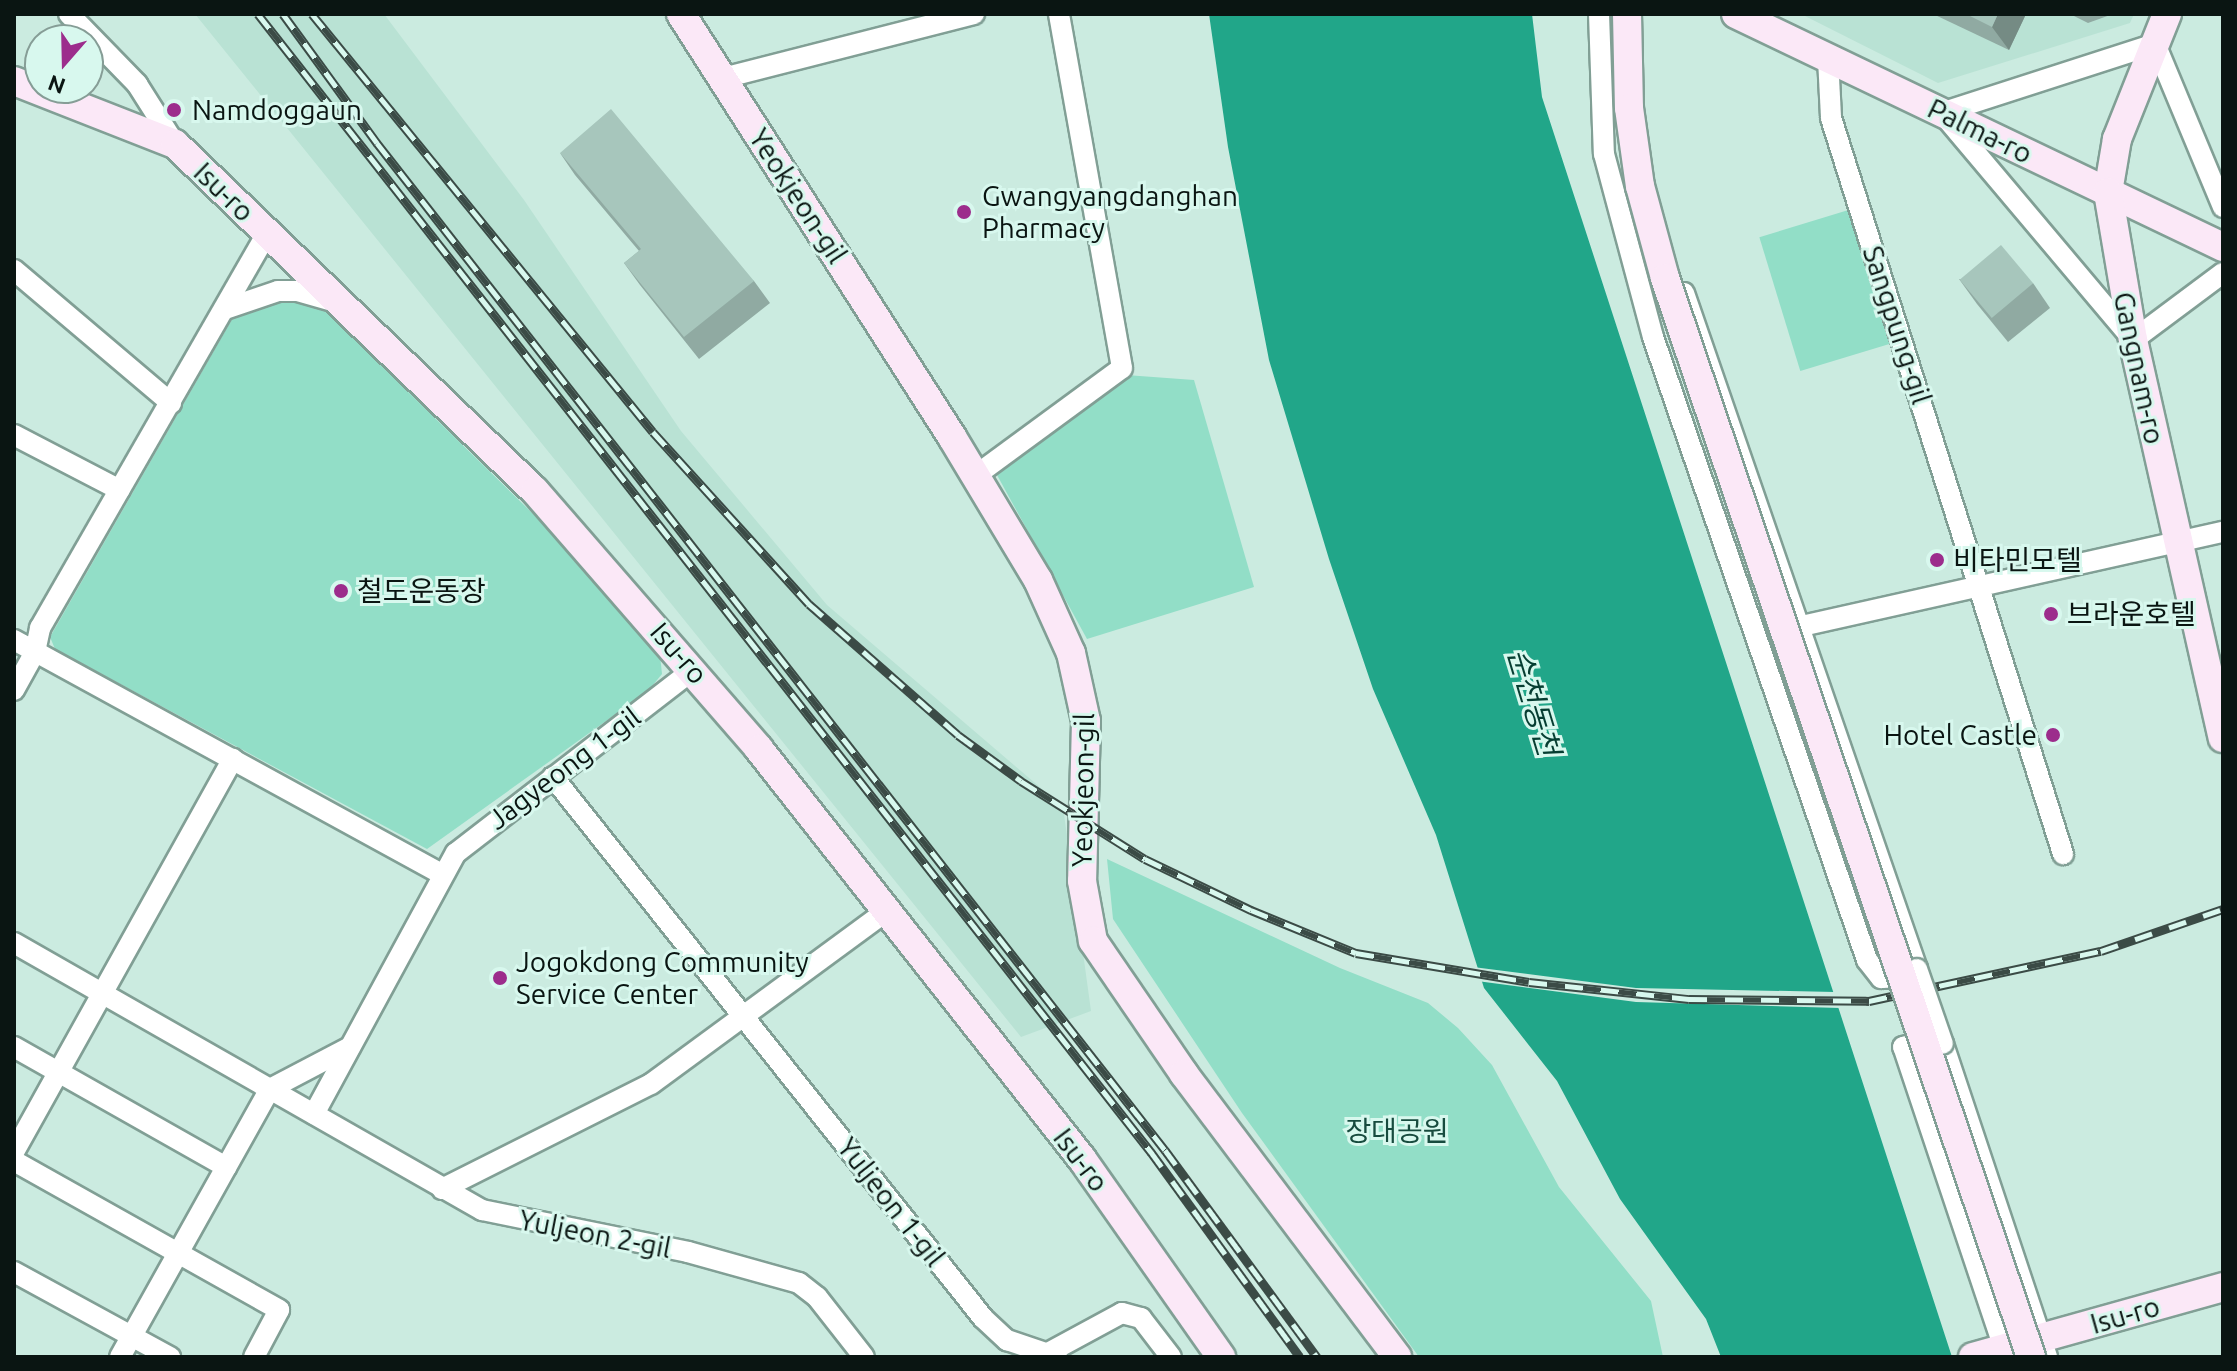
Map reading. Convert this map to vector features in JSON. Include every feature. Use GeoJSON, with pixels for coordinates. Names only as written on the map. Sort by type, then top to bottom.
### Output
{"type":"FeatureCollection","features":[{"type":"Feature","properties":{"kind":"main road","name":"Yeokjeon-gil"},"geometry":{"type":"LineString","coordinates":[[681,14],[1038,580],[1083,692],[1082,881],[1093,941],[1184,1074],[1397,1357]]}},
{"type":"Feature","properties":{"kind":"main road"},"geometry":{"type":"LineString","coordinates":[[1616,14],[1618,119],[1657,281],[2013,1354]]}},
{"type":"Feature","properties":{"kind":"main road"},"geometry":{"type":"LineString","coordinates":[[1627,14],[1629,108],[1640,186],[1665,278],[2013,1354]]}},
{"type":"Feature","properties":{"kind":"main road","name":"Palma-ro"},"geometry":{"type":"LineString","coordinates":[[1736,14],[2223,247]]}},
{"type":"Feature","properties":{"kind":"main road","name":"Gangnam-ro"},"geometry":{"type":"LineString","coordinates":[[2167,14],[2117,139],[2108,192],[2133,340],[2223,738]]}},
{"type":"Feature","properties":{"kind":"main road","name":"Isu-ro"},"geometry":{"type":"LineString","coordinates":[[14,81],[175,144],[535,491],[694,669],[1082,1159],[1221,1357]]}},
{"type":"Feature","properties":{"kind":"main road","name":"Isu-ro"},"geometry":{"type":"LineString","coordinates":[[2013,1354],[2223,1287]]}},
{"type":"Feature","properties":{"kind":"street"},"geometry":{"type":"LineString","coordinates":[[69,14],[137,84],[175,144]]}},
{"type":"Feature","properties":{"kind":"street"},"geometry":{"type":"LineString","coordinates":[[723,78],[974,14]]}},
{"type":"Feature","properties":{"kind":"street"},"geometry":{"type":"LineString","coordinates":[[975,476],[1122,368],[1059,14]]}},
{"type":"Feature","properties":{"kind":"street"},"geometry":{"type":"LineString","coordinates":[[1599,14],[1602,137],[1614,204],[1653,337],[1873,974],[1884,979],[1910,977],[1917,969]]}},
{"type":"Feature","properties":{"kind":"street"},"geometry":{"type":"LineString","coordinates":[[1641,14],[1639,56],[1654,192],[1799,627],[1943,1044],[2013,1354]]}},
{"type":"Feature","properties":{"kind":"street"},"geometry":{"type":"LineString","coordinates":[[2223,207],[2155,44],[1942,113],[2133,340],[2223,273]]}},
{"type":"Feature","properties":{"kind":"street","name":"Sangpung-gil"},"geometry":{"type":"LineString","coordinates":[[1828,58],[1831,118],[2063,854]]}},
{"type":"Feature","properties":{"kind":"street"},"geometry":{"type":"LineString","coordinates":[[14,690],[35,652],[40,628],[267,234]]}},
{"type":"Feature","properties":{"kind":"street"},"geometry":{"type":"LineString","coordinates":[[14,270],[171,403]]}},
{"type":"Feature","properties":{"kind":"street"},"geometry":{"type":"LineString","coordinates":[[225,309],[288,291],[341,304]]}},
{"type":"Feature","properties":{"kind":"street"},"geometry":{"type":"LineString","coordinates":[[14,435],[120,490]]}},
{"type":"Feature","properties":{"kind":"street"},"geometry":{"type":"LineString","coordinates":[[1757,636],[1981,590],[2223,532]]}},
{"type":"Feature","properties":{"kind":"street"},"geometry":{"type":"LineString","coordinates":[[14,640],[442,874]]}},
{"type":"Feature","properties":{"kind":"street","name":"Jagyeong 1-gil"},"geometry":{"type":"LineString","coordinates":[[314,1114],[423,920],[442,874],[470,838],[694,669]]}},
{"type":"Feature","properties":{"kind":"street"},"geometry":{"type":"LineString","coordinates":[[14,1152],[101,990],[233,759]]}},
{"type":"Feature","properties":{"kind":"street","name":"Yuljeon 1-gil"},"geometry":{"type":"LineString","coordinates":[[553,777],[748,1016],[983,1318],[1007,1340],[1053,1355]]}},
{"type":"Feature","properties":{"kind":"street"},"geometry":{"type":"LineString","coordinates":[[442,1189],[651,1084],[748,1016],[885,912]]}},
{"type":"Feature","properties":{"kind":"street"},"geometry":{"type":"LineString","coordinates":[[14,943],[314,1114]]}},
{"type":"Feature","properties":{"kind":"street"},"geometry":{"type":"LineString","coordinates":[[1943,1044],[1933,1040],[1903,1047],[2013,1354]]}},
{"type":"Feature","properties":{"kind":"street"},"geometry":{"type":"LineString","coordinates":[[14,1047],[226,1167]]}},
{"type":"Feature","properties":{"kind":"street"},"geometry":{"type":"LineString","coordinates":[[120,1357],[270,1089],[350,1047]]}},
{"type":"Feature","properties":{"kind":"street","name":"Yuljeon 2-gil"},"geometry":{"type":"LineString","coordinates":[[314,1114],[482,1210],[688,1252],[799,1283],[817,1297],[864,1357]]}},
{"type":"Feature","properties":{"kind":"street"},"geometry":{"type":"LineString","coordinates":[[14,1161],[279,1310],[254,1357]]}},
{"type":"Feature","properties":{"kind":"street"},"geometry":{"type":"LineString","coordinates":[[14,1272],[170,1357]]}},
{"type":"Feature","properties":{"kind":"street"},"geometry":{"type":"LineString","coordinates":[[1053,1355],[1122,1313],[1141,1318],[1171,1357]]}},
{"type":"Feature","properties":{"kind":"shaded area"},"geometry":{"type":"Polygon","coordinates":[[[195,14],[384,14],[524,200],[681,431],[827,605],[1063,807],[1091,1011],[1021,1037],[195,14]]]}},
{"type":"Feature","properties":{"kind":"shaded area"},"geometry":{"type":"Polygon","coordinates":[[[1801,14],[2134,14],[2130,23],[1938,83],[1801,14]]]}},
{"type":"Feature","properties":{"kind":"green space"},"geometry":{"type":"Polygon","coordinates":[[[1855,208],[1896,342],[1800,371],[1759,237],[1855,208]]]}},
{"type":"Feature","properties":{"kind":"green space","name":"철도운동장"},"geometry":{"type":"Polygon","coordinates":[[[276,300],[315,301],[566,546],[660,655],[662,674],[648,691],[427,849],[55,649],[50,637],[235,314],[276,300]]]}},
{"type":"Feature","properties":{"kind":"green space"},"geometry":{"type":"Polygon","coordinates":[[[1126,375],[1194,380],[1254,587],[1087,639],[997,475],[1126,375]]]}},
{"type":"Feature","properties":{"kind":"green space","name":"장대공원"},"geometry":{"type":"Polygon","coordinates":[[[1107,859],[1340,968],[1428,1003],[1458,1028],[1492,1065],[1559,1187],[1651,1301],[1663,1357],[1419,1357],[1242,1113],[1113,919],[1107,859]]]}},
{"type":"Feature","properties":{"kind":"water","name":"순천동천"},"geometry":{"type":"Polygon","coordinates":[[[1209,14],[1532,14],[1542,97],[1952,1357],[1721,1357],[1706,1319],[1620,1199],[1557,1081],[1484,988],[1436,835],[1373,689],[1329,559],[1269,360],[1228,147],[1209,14]]]}},
{"type":"Feature","properties":{"kind":"pier"},"geometry":{"type":"Polygon","coordinates":[[[1473,967],[1636,988],[1835,992],[1840,1008],[1636,1002],[1477,981],[1473,967]]]}},
{"type":"Feature","properties":{"kind":"building"},"geometry":{"type":"Polygon","coordinates":[[[1966,14],[1998,14],[1992,27],[1966,14]]]}},
{"type":"Feature","properties":{"kind":"building"},"geometry":{"type":"Polygon","coordinates":[[[611,109],[754,281],[684,337],[624,263],[641,249],[560,153],[611,109]]]}},
{"type":"Feature","properties":{"kind":"building"},"geometry":{"type":"Polygon","coordinates":[[[2001,245],[2033,283],[1992,318],[1960,280],[2001,245]]]}},
{"type":"Feature","properties":{"kind":"railway"},"geometry":{"type":"LineString","coordinates":[[258,14],[1151,1152],[1300,1357]]}},
{"type":"Feature","properties":{"kind":"railway"},"geometry":{"type":"LineString","coordinates":[[283,14],[377,143],[1165,1150],[1317,1357]]}},
{"type":"Feature","properties":{"kind":"railway"},"geometry":{"type":"LineString","coordinates":[[312,14],[653,432],[809,604],[958,735],[1021,781],[1145,859],[1251,910],[1356,953],[1529,982],[1689,999],[1869,1001],[2101,951],[2223,909]]}},
{"type":"Feature","properties":{"kind":"place","name":"Namdoggaun"},"geometry":{"type":"Point","coordinates":[174,110]}},
{"type":"Feature","properties":{"kind":"place","name":"Gwangyangdanghan Pharmacy"},"geometry":{"type":"Point","coordinates":[964,212]}},
{"type":"Feature","properties":{"kind":"place","name":"비타민모텔"},"geometry":{"type":"Point","coordinates":[1937,560]}},
{"type":"Feature","properties":{"kind":"place","name":"철도운동장"},"geometry":{"type":"Point","coordinates":[341,591]}},
{"type":"Feature","properties":{"kind":"place","name":"브라운호텔"},"geometry":{"type":"Point","coordinates":[2051,614]}},
{"type":"Feature","properties":{"kind":"place","name":"Hotel Castle"},"geometry":{"type":"Point","coordinates":[2053,735]}},
{"type":"Feature","properties":{"kind":"place","name":"Jogokdong Community Service Center"},"geometry":{"type":"Point","coordinates":[500,978]}}]}
